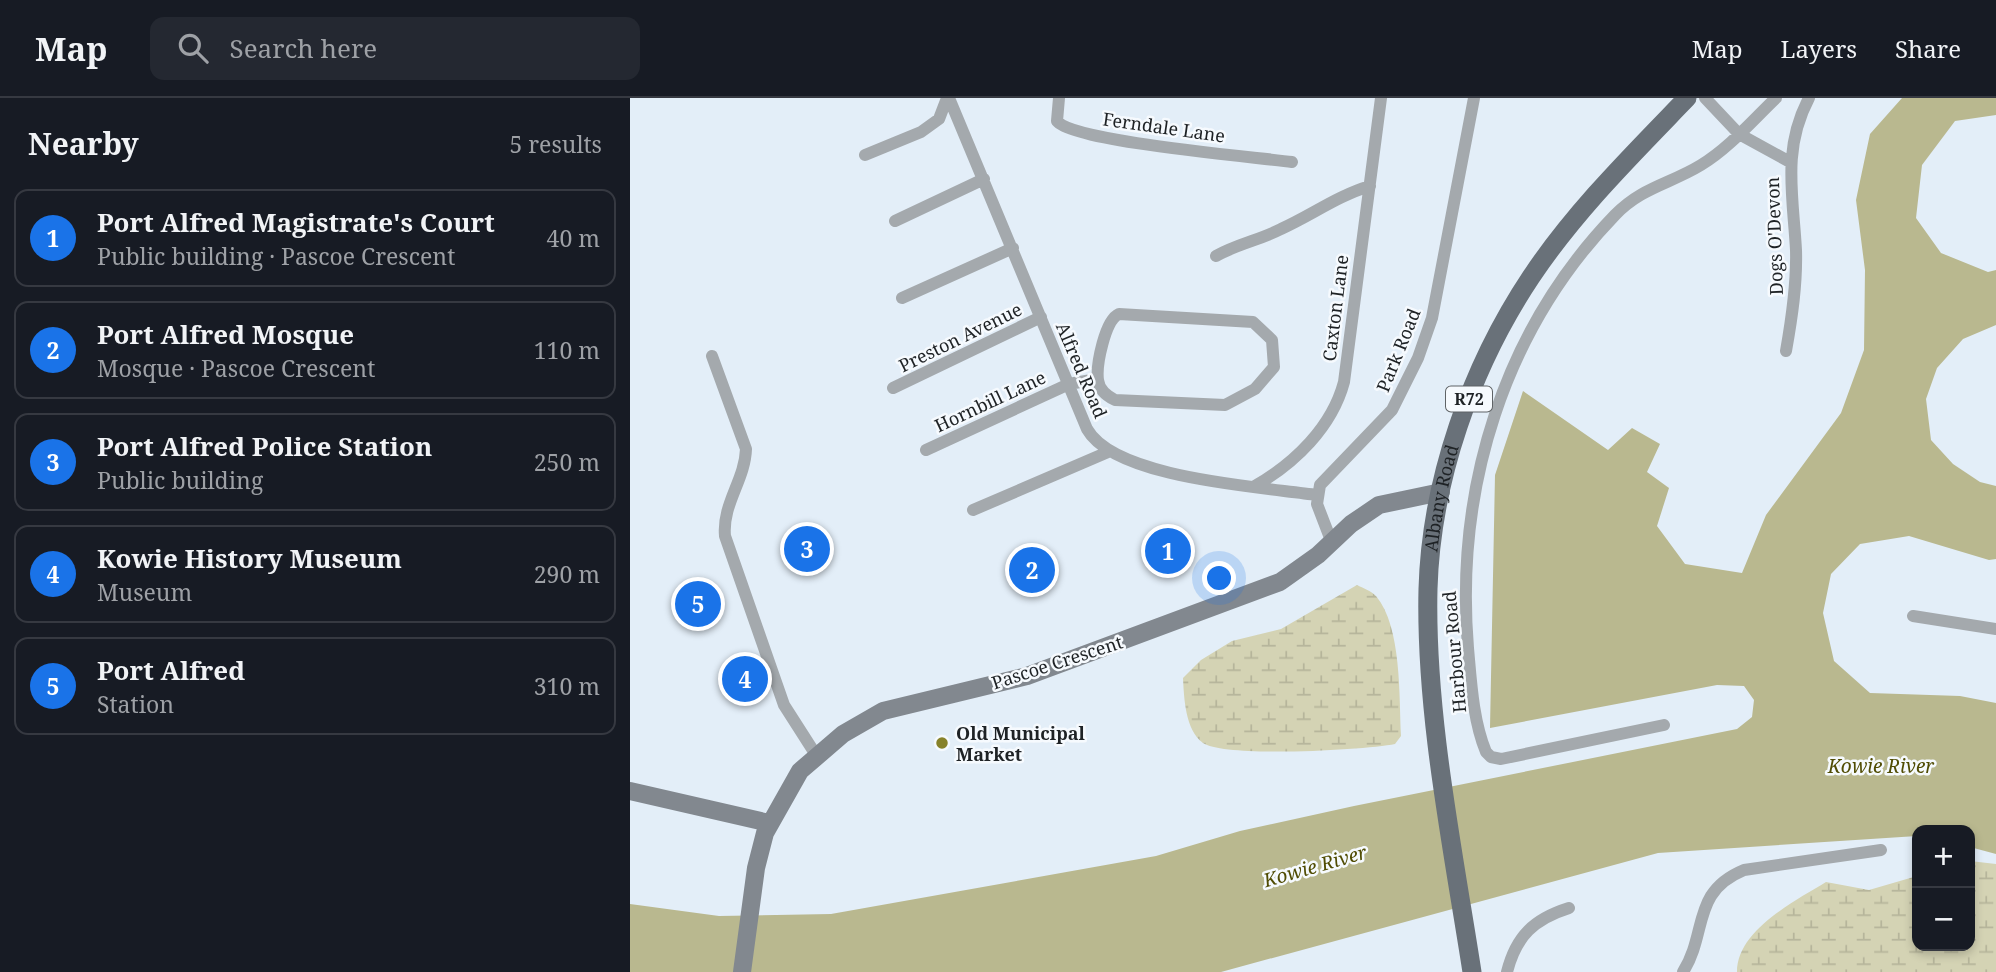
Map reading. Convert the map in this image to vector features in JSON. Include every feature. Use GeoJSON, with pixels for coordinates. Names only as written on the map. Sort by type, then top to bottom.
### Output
{"type":"FeatureCollection","features":[{"type":"Feature","properties":{"kind":"main road","name":"Albany Road"},"geometry":{"type":"LineString","coordinates":[[1472,972],[1442,768],[1427,621],[1430,564],[1441,492],[1454,441],[1473,389],[1529,279],[1582,209],[1687,98]]}},
{"type":"Feature","properties":{"kind":"street"},"geometry":{"type":"LineString","coordinates":[[865,155],[921,132],[939,119],[948,98]]}},
{"type":"Feature","properties":{"kind":"street","name":"Alfred Road"},"geometry":{"type":"LineString","coordinates":[[948,98],[1091,437],[1108,452]]}},
{"type":"Feature","properties":{"kind":"street","name":"Ferndale Lane"},"geometry":{"type":"LineString","coordinates":[[1059,98],[1057,121],[1071,131],[1169,148],[1292,162]]}},
{"type":"Feature","properties":{"kind":"street","name":"Caxton Lane"},"geometry":{"type":"LineString","coordinates":[[1255,486],[1282,469],[1306,446],[1328,423],[1338,405],[1344,382],[1381,98]]}},
{"type":"Feature","properties":{"kind":"street","name":"Park Road"},"geometry":{"type":"LineString","coordinates":[[1317,495],[1324,479],[1392,410],[1422,349],[1434,304],[1474,98]]}},
{"type":"Feature","properties":{"kind":"street"},"geometry":{"type":"LineString","coordinates":[[1705,98],[1739,134],[1790,162]]}},
{"type":"Feature","properties":{"kind":"street"},"geometry":{"type":"LineString","coordinates":[[1739,134],[1776,98]]}},
{"type":"Feature","properties":{"kind":"street","name":"Dogs O'Devon"},"geometry":{"type":"LineString","coordinates":[[1786,351],[1796,288],[1790,162],[1795,131],[1810,98]]}},
{"type":"Feature","properties":{"kind":"street","name":"Harbour Road"},"geometry":{"type":"LineString","coordinates":[[1664,725],[1501,759],[1486,752],[1476,712],[1466,626],[1465,573],[1469,516],[1485,445],[1503,391],[1533,328],[1568,274],[1628,202],[1648,188],[1696,169],[1739,134]]}},
{"type":"Feature","properties":{"kind":"street"},"geometry":{"type":"LineString","coordinates":[[895,221],[984,179]]}},
{"type":"Feature","properties":{"kind":"street"},"geometry":{"type":"LineString","coordinates":[[1216,256],[1240,243],[1284,228],[1328,202],[1370,186]]}},
{"type":"Feature","properties":{"kind":"street"},"geometry":{"type":"LineString","coordinates":[[902,298],[1013,248]]}},
{"type":"Feature","properties":{"kind":"street"},"geometry":{"type":"LineString","coordinates":[[1119,314],[1253,321],[1266,331],[1275,351],[1274,367],[1265,380],[1225,405],[1115,400],[1101,389],[1097,379],[1107,325],[1119,314]]}},
{"type":"Feature","properties":{"kind":"street","name":"Preston Avenue"},"geometry":{"type":"LineString","coordinates":[[893,388],[1041,317]]}},
{"type":"Feature","properties":{"kind":"street"},"geometry":{"type":"LineString","coordinates":[[712,356],[746,449],[745,465],[724,521],[725,536],[784,705],[816,755]]}},
{"type":"Feature","properties":{"kind":"street","name":"Hornbill Lane"},"geometry":{"type":"LineString","coordinates":[[926,450],[1069,384],[1097,379]]}},
{"type":"Feature","properties":{"kind":"street"},"geometry":{"type":"LineString","coordinates":[[973,510],[1108,452],[1128,461],[1205,480],[1317,495],[1319,512],[1332,542]]}},
{"type":"Feature","properties":{"kind":"street","name":"Pascoe Crescent"},"geometry":{"type":"LineString","coordinates":[[742,972],[761,845],[769,823],[789,787],[816,755],[842,733],[883,711],[1027,676],[1280,582],[1332,542],[1350,524],[1379,506],[1441,492]]}},
{"type":"Feature","properties":{"kind":"street"},"geometry":{"type":"LineString","coordinates":[[1913,616],[1996,628]]}},
{"type":"Feature","properties":{"kind":"street"},"geometry":{"type":"LineString","coordinates":[[630,790],[769,823]]}},
{"type":"Feature","properties":{"kind":"street"},"geometry":{"type":"LineString","coordinates":[[1683,972],[1692,953],[1702,911],[1724,879],[1744,870],[1881,850]]}},
{"type":"Feature","properties":{"kind":"street"},"geometry":{"type":"LineString","coordinates":[[1507,972],[1512,955],[1539,919],[1569,908]]}},
{"type":"Feature","properties":{"kind":"green space"},"geometry":{"type":"Polygon","coordinates":[[[1357,585],[1376,596],[1391,625],[1398,663],[1400,702],[1401,736],[1395,744],[1327,750],[1265,751],[1216,748],[1203,743],[1197,737],[1189,722],[1183,678],[1201,660],[1232,641],[1281,629],[1357,585]]]}},
{"type":"Feature","properties":{"kind":"green space"},"geometry":{"type":"Polygon","coordinates":[[[1975,862],[1996,864],[1996,972],[1737,972],[1747,943],[1757,930],[1784,908],[1826,882],[1869,890],[1912,877],[1912,951],[1975,951],[1975,862]]]}},
{"type":"Feature","properties":{"kind":"water","name":"Kowie River"},"geometry":{"type":"Polygon","coordinates":[[[1902,98],[1996,98],[1996,115],[1955,121],[1922,165],[1916,218],[1941,253],[1988,272],[1996,270],[1996,325],[1963,339],[1937,368],[1926,399],[1931,440],[1953,464],[1980,482],[1996,486],[1996,559],[1989,560],[1909,536],[1860,544],[1831,574],[1823,613],[1834,661],[1870,693],[1960,696],[1996,703],[1996,854],[1975,848],[1975,825],[1912,825],[1912,836],[1658,853],[1221,972],[630,972],[630,904],[719,916],[831,914],[1156,856],[1240,831],[1354,806],[1737,729],[1752,717],[1754,700],[1744,686],[1717,685],[1490,728],[1495,475],[1523,391],[1608,450],[1632,428],[1660,444],[1647,472],[1669,488],[1657,526],[1685,564],[1742,573],[1766,515],[1841,413],[1864,350],[1865,270],[1856,200],[1870,134],[1902,98]]]}},
{"type":"Feature","properties":{"kind":"place","name":"Port Alfred Police Station"},"geometry":{"type":"Point","coordinates":[807,549]}},
{"type":"Feature","properties":{"kind":"place","name":"Port Alfred Magistrate's Court"},"geometry":{"type":"Point","coordinates":[1168,551]}},
{"type":"Feature","properties":{"kind":"place","name":"Port Alfred Mosque"},"geometry":{"type":"Point","coordinates":[1032,570]}},
{"type":"Feature","properties":{"kind":"place","name":"Port Alfred"},"geometry":{"type":"Point","coordinates":[698,604]}},
{"type":"Feature","properties":{"kind":"place","name":"Kowie History Museum"},"geometry":{"type":"Point","coordinates":[745,679]}},
{"type":"Feature","properties":{"kind":"place","name":"Old Municipal Market"},"geometry":{"type":"Point","coordinates":[942,743]}}]}
